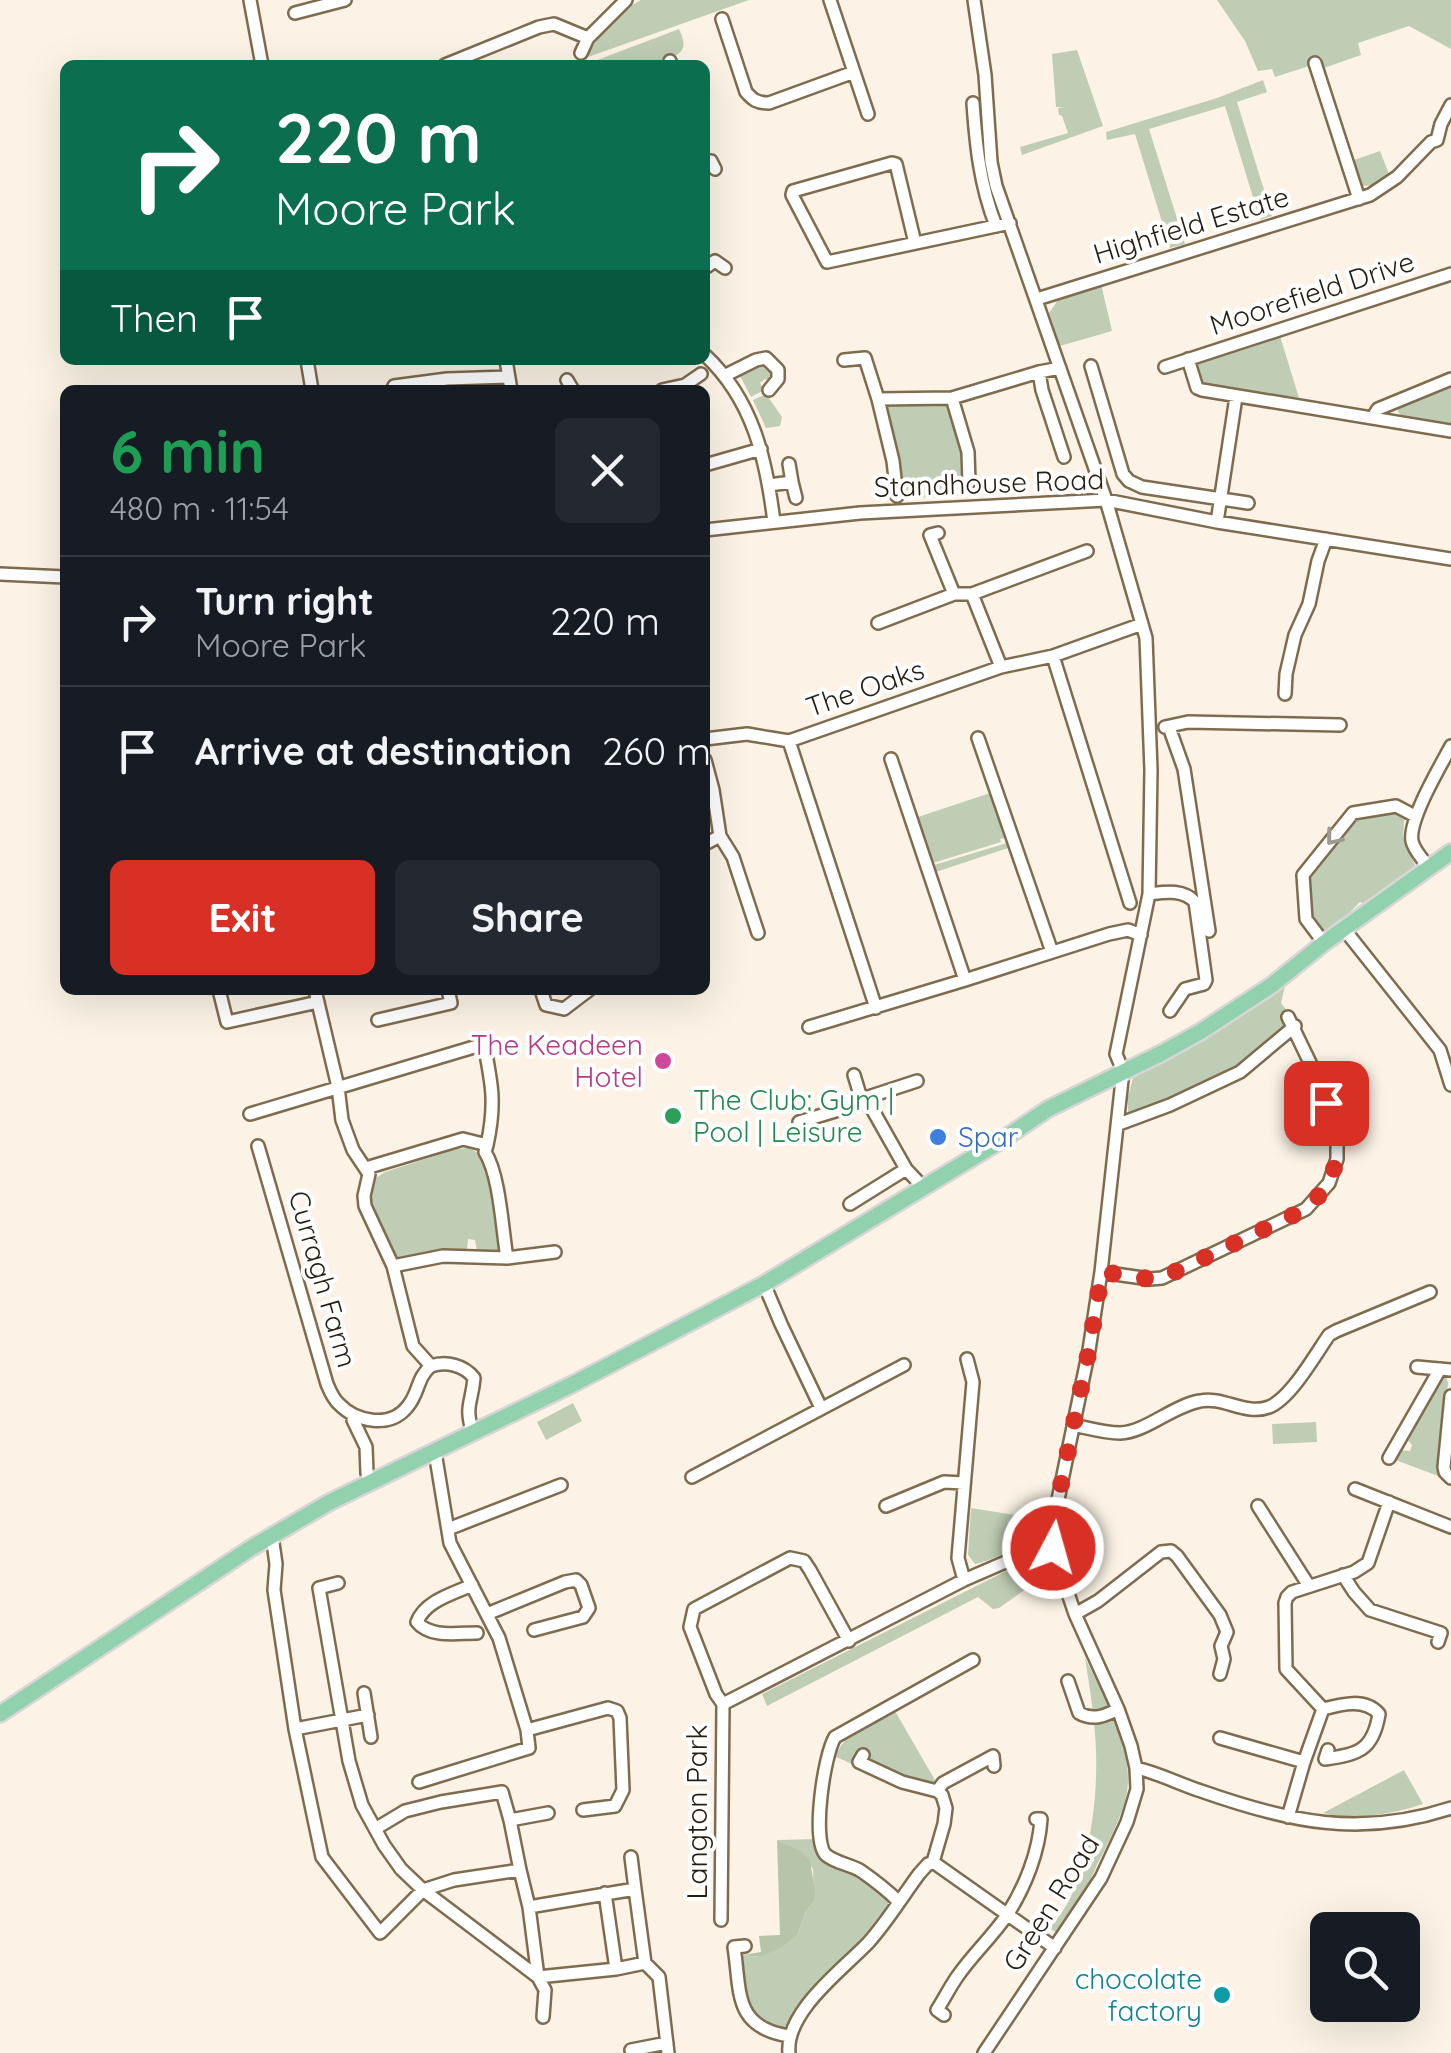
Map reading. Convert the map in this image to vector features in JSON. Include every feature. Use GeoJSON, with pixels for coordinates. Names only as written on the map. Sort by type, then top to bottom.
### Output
{"type":"FeatureCollection","features":[{"type":"Feature","properties":{"kind":"main road"},"geometry":{"type":"LineString","coordinates":[[0,1714],[272,1536],[370,1482],[575,1383],[764,1284],[1048,1109],[1162,1054],[1272,985],[1324,942],[1451,852]]}},
{"type":"Feature","properties":{"kind":"street"},"geometry":{"type":"LineString","coordinates":[[250,0],[261,60]]}},
{"type":"Feature","properties":{"kind":"street"},"geometry":{"type":"LineString","coordinates":[[295,13],[345,0]]}},
{"type":"Feature","properties":{"kind":"street"},"geometry":{"type":"LineString","coordinates":[[580,54],[588,38],[626,0]]}},
{"type":"Feature","properties":{"kind":"street"},"geometry":{"type":"LineString","coordinates":[[830,0],[868,114]]}},
{"type":"Feature","properties":{"kind":"street","name":"Green Road"},"geometry":{"type":"LineString","coordinates":[[974,0],[996,186],[1106,500],[1146,638],[1152,770],[1149,894],[1116,1054],[1123,1071],[1102,1272],[1056,1509],[1053,1548],[1075,1614],[1118,1709],[1136,1768],[1134,1802],[1109,1862],[984,2053]]}},
{"type":"Feature","properties":{"kind":"street"},"geometry":{"type":"LineString","coordinates":[[722,19],[746,92],[760,103],[854,72]]}},
{"type":"Feature","properties":{"kind":"street"},"geometry":{"type":"LineString","coordinates":[[458,60],[554,24],[588,38]]}},
{"type":"Feature","properties":{"kind":"street"},"geometry":{"type":"LineString","coordinates":[[1315,63],[1359,198]]}},
{"type":"Feature","properties":{"kind":"street"},"geometry":{"type":"LineString","coordinates":[[973,103],[980,179],[996,226]]}},
{"type":"Feature","properties":{"kind":"street"},"geometry":{"type":"LineString","coordinates":[[1451,105],[1437,140],[1451,148]]}},
{"type":"Feature","properties":{"kind":"street","name":"Highfield Estate"},"geometry":{"type":"LineString","coordinates":[[1037,299],[1359,198],[1386,187],[1437,140]]}},
{"type":"Feature","properties":{"kind":"street"},"geometry":{"type":"LineString","coordinates":[[915,242],[896,164],[792,192],[828,262],[1010,223]]}},
{"type":"Feature","properties":{"kind":"street"},"geometry":{"type":"LineString","coordinates":[[710,264],[715,261],[725,268]]}},
{"type":"Feature","properties":{"kind":"street","name":"Moorefield Drive"},"geometry":{"type":"LineString","coordinates":[[1165,367],[1451,274]]}},
{"type":"Feature","properties":{"kind":"street"},"geometry":{"type":"LineString","coordinates":[[726,375],[766,358],[778,370],[778,379],[768,390]]}},
{"type":"Feature","properties":{"kind":"street"},"geometry":{"type":"LineString","coordinates":[[844,360],[866,358],[893,461],[897,496]]}},
{"type":"Feature","properties":{"kind":"street","name":"Moorefield Drive"},"geometry":{"type":"LineString","coordinates":[[1188,360],[1197,388],[1451,431]]}},
{"type":"Feature","properties":{"kind":"street"},"geometry":{"type":"LineString","coordinates":[[710,361],[726,375],[746,409],[770,484],[774,522]]}},
{"type":"Feature","properties":{"kind":"street"},"geometry":{"type":"LineString","coordinates":[[1091,366],[1126,478],[1142,487],[1248,504]]}},
{"type":"Feature","properties":{"kind":"street"},"geometry":{"type":"LineString","coordinates":[[878,399],[952,398],[1060,368]]}},
{"type":"Feature","properties":{"kind":"street"},"geometry":{"type":"LineString","coordinates":[[1039,372],[1064,457]]}},
{"type":"Feature","properties":{"kind":"street"},"geometry":{"type":"LineString","coordinates":[[685,385],[702,374]]}},
{"type":"Feature","properties":{"kind":"street"},"geometry":{"type":"LineString","coordinates":[[402,385],[447,379],[510,383]]}},
{"type":"Feature","properties":{"kind":"street"},"geometry":{"type":"LineString","coordinates":[[1373,417],[1378,409],[1451,379]]}},
{"type":"Feature","properties":{"kind":"street"},"geometry":{"type":"LineString","coordinates":[[1217,522],[1236,397]]}},
{"type":"Feature","properties":{"kind":"street"},"geometry":{"type":"LineString","coordinates":[[952,398],[968,452],[969,482]]}},
{"type":"Feature","properties":{"kind":"street"},"geometry":{"type":"LineString","coordinates":[[710,464],[761,450]]}},
{"type":"Feature","properties":{"kind":"street"},"geometry":{"type":"LineString","coordinates":[[789,464],[796,498]]}},
{"type":"Feature","properties":{"kind":"street"},"geometry":{"type":"LineString","coordinates":[[770,484],[792,482]]}},
{"type":"Feature","properties":{"kind":"street","name":"Standhouse Road"},"geometry":{"type":"LineString","coordinates":[[710,529],[860,512],[1106,500],[1451,560]]}},
{"type":"Feature","properties":{"kind":"street"},"geometry":{"type":"LineString","coordinates":[[938,533],[930,535],[954,594]]}},
{"type":"Feature","properties":{"kind":"street"},"geometry":{"type":"LineString","coordinates":[[1285,694],[1295,636],[1309,604],[1326,539]]}},
{"type":"Feature","properties":{"kind":"street"},"geometry":{"type":"LineString","coordinates":[[878,623],[954,594],[972,594],[1087,551]]}},
{"type":"Feature","properties":{"kind":"street"},"geometry":{"type":"LineString","coordinates":[[0,574],[60,576]]}},
{"type":"Feature","properties":{"kind":"street"},"geometry":{"type":"LineString","coordinates":[[972,594],[1001,667]]}},
{"type":"Feature","properties":{"kind":"street","name":"The Oaks"},"geometry":{"type":"LineString","coordinates":[[876,1008],[790,741],[1001,667],[1053,656],[1142,624]]}},
{"type":"Feature","properties":{"kind":"street"},"geometry":{"type":"LineString","coordinates":[[1053,656],[1130,904]]}},
{"type":"Feature","properties":{"kind":"street"},"geometry":{"type":"LineString","coordinates":[[1150,727],[1188,722],[1340,725]]}},
{"type":"Feature","properties":{"kind":"street"},"geometry":{"type":"LineString","coordinates":[[1169,727],[1184,769],[1209,931]]}},
{"type":"Feature","properties":{"kind":"street"},"geometry":{"type":"LineString","coordinates":[[710,738],[747,734],[790,741]]}},
{"type":"Feature","properties":{"kind":"street"},"geometry":{"type":"LineString","coordinates":[[978,738],[1052,952]]}},
{"type":"Feature","properties":{"kind":"street"},"geometry":{"type":"LineString","coordinates":[[1429,868],[1414,848],[1411,836],[1415,816],[1451,746]]}},
{"type":"Feature","properties":{"kind":"street"},"geometry":{"type":"LineString","coordinates":[[892,760],[965,980]]}},
{"type":"Feature","properties":{"kind":"street"},"geometry":{"type":"LineString","coordinates":[[710,794],[720,836],[733,857],[758,933]]}},
{"type":"Feature","properties":{"kind":"street"},"geometry":{"type":"LineString","coordinates":[[1324,942],[1306,919],[1303,876],[1353,814],[1396,806],[1415,816]]}},
{"type":"Feature","properties":{"kind":"street"},"geometry":{"type":"LineString","coordinates":[[710,841],[720,836]]}},
{"type":"Feature","properties":{"kind":"street"},"geometry":{"type":"LineString","coordinates":[[1149,894],[1179,892],[1195,902],[1206,980],[1185,989],[1170,1011]]}},
{"type":"Feature","properties":{"kind":"street"},"geometry":{"type":"LineString","coordinates":[[809,1027],[1109,934],[1128,930],[1141,935]]}},
{"type":"Feature","properties":{"kind":"street"},"geometry":{"type":"LineString","coordinates":[[1344,930],[1440,1050],[1451,1085]]}},
{"type":"Feature","properties":{"kind":"street"},"geometry":{"type":"LineString","coordinates":[[220,995],[227,1022],[316,996],[342,1120],[369,1174],[365,1206],[393,1266],[413,1346],[431,1366]]}},
{"type":"Feature","properties":{"kind":"street"},"geometry":{"type":"LineString","coordinates":[[378,1020],[451,1003],[449,995]]}},
{"type":"Feature","properties":{"kind":"street"},"geometry":{"type":"LineString","coordinates":[[543,995],[546,1004],[564,1008],[581,995]]}},
{"type":"Feature","properties":{"kind":"street"},"geometry":{"type":"LineString","coordinates":[[1102,1272],[1162,1278],[1306,1209],[1329,1184],[1337,1159],[1338,1135],[1291,1021],[1240,1072],[1119,1124]]}},
{"type":"Feature","properties":{"kind":"street"},"geometry":{"type":"LineString","coordinates":[[250,1114],[484,1044],[494,1094],[486,1152],[499,1200],[507,1258]]}},
{"type":"Feature","properties":{"kind":"street"},"geometry":{"type":"LineString","coordinates":[[854,1075],[864,1100],[906,1169],[923,1187]]}},
{"type":"Feature","properties":{"kind":"street"},"geometry":{"type":"LineString","coordinates":[[800,1122],[917,1081]]}},
{"type":"Feature","properties":{"kind":"street"},"geometry":{"type":"LineString","coordinates":[[366,1168],[463,1139],[486,1145]]}},
{"type":"Feature","properties":{"kind":"street","name":"Curragh Farm"},"geometry":{"type":"LineString","coordinates":[[258,1146],[326,1384],[337,1403],[354,1416],[366,1447],[370,1482]]}},
{"type":"Feature","properties":{"kind":"street"},"geometry":{"type":"LineString","coordinates":[[850,1204],[906,1169]]}},
{"type":"Feature","properties":{"kind":"street"},"geometry":{"type":"LineString","coordinates":[[471,1240],[472,1258]]}},
{"type":"Feature","properties":{"kind":"street"},"geometry":{"type":"LineString","coordinates":[[393,1266],[443,1256],[507,1258],[555,1252]]}},
{"type":"Feature","properties":{"kind":"street"},"geometry":{"type":"LineString","coordinates":[[764,1284],[821,1408]]}},
{"type":"Feature","properties":{"kind":"street"},"geometry":{"type":"LineString","coordinates":[[1074,1424],[1121,1433],[1203,1400],[1252,1410],[1267,1408],[1288,1392],[1336,1331],[1430,1292]]}},
{"type":"Feature","properties":{"kind":"street"},"geometry":{"type":"LineString","coordinates":[[964,1580],[958,1558],[973,1382],[968,1359]]}},
{"type":"Feature","properties":{"kind":"street"},"geometry":{"type":"LineString","coordinates":[[692,1477],[904,1365]]}},
{"type":"Feature","properties":{"kind":"street"},"geometry":{"type":"LineString","coordinates":[[354,1416],[381,1420],[400,1415],[415,1395],[419,1378],[431,1366],[461,1366],[474,1378],[467,1414],[473,1434]]}},
{"type":"Feature","properties":{"kind":"street"},"geometry":{"type":"LineString","coordinates":[[1389,1458],[1404,1445],[1445,1369],[1417,1366]]}},
{"type":"Feature","properties":{"kind":"street"},"geometry":{"type":"LineString","coordinates":[[1451,1396],[1444,1467],[1451,1478]]}},
{"type":"Feature","properties":{"kind":"street"},"geometry":{"type":"LineString","coordinates":[[419,1782],[529,1748],[500,1638],[450,1543],[435,1452]]}},
{"type":"Feature","properties":{"kind":"street"},"geometry":{"type":"LineString","coordinates":[[886,1506],[944,1482],[964,1483]]}},
{"type":"Feature","properties":{"kind":"street"},"geometry":{"type":"LineString","coordinates":[[448,1529],[561,1485]]}},
{"type":"Feature","properties":{"kind":"street"},"geometry":{"type":"LineString","coordinates":[[1355,1489],[1451,1527]]}},
{"type":"Feature","properties":{"kind":"street"},"geometry":{"type":"LineString","coordinates":[[1323,1709],[1286,1668],[1284,1603],[1292,1592],[1368,1563],[1389,1502]]}},
{"type":"Feature","properties":{"kind":"street"},"geometry":{"type":"LineString","coordinates":[[1263,1508],[1309,1586]]}},
{"type":"Feature","properties":{"kind":"street"},"geometry":{"type":"LineString","coordinates":[[272,1536],[274,1590],[294,1729],[322,1858],[380,1933],[422,1890],[454,1880],[520,1870]]}},
{"type":"Feature","properties":{"kind":"street","name":"Langton Park"},"geometry":{"type":"LineString","coordinates":[[722,1704],[964,1580],[1031,1551],[1053,1548]]}},
{"type":"Feature","properties":{"kind":"street"},"geometry":{"type":"LineString","coordinates":[[1075,1614],[1168,1550],[1177,1556],[1220,1614],[1227,1632],[1221,1646],[1224,1659],[1220,1674]]}},
{"type":"Feature","properties":{"kind":"street","name":"Langton Park"},"geometry":{"type":"LineString","coordinates":[[721,1920],[722,1704],[690,1627],[694,1609],[790,1558],[804,1561],[849,1641]]}},
{"type":"Feature","properties":{"kind":"street"},"geometry":{"type":"LineString","coordinates":[[1343,1575],[1366,1606],[1440,1632],[1438,1642]]}},
{"type":"Feature","properties":{"kind":"street"},"geometry":{"type":"LineString","coordinates":[[487,1614],[576,1580],[590,1608],[583,1617],[534,1630]]}},
{"type":"Feature","properties":{"kind":"street"},"geometry":{"type":"LineString","coordinates":[[338,1584],[319,1588],[349,1762],[358,1794],[390,1855],[422,1890],[538,1976],[645,1964]]}},
{"type":"Feature","properties":{"kind":"street"},"geometry":{"type":"LineString","coordinates":[[472,1585],[425,1607],[417,1622],[420,1628],[432,1633],[476,1633]]}},
{"type":"Feature","properties":{"kind":"street"},"geometry":{"type":"LineString","coordinates":[[898,1900],[858,1869],[827,1856],[822,1848],[826,1757],[834,1737],[973,1660]]}},
{"type":"Feature","properties":{"kind":"street"},"geometry":{"type":"LineString","coordinates":[[1068,1681],[1083,1716],[1104,1716],[1118,1709]]}},
{"type":"Feature","properties":{"kind":"street"},"geometry":{"type":"LineString","coordinates":[[364,1693],[371,1736]]}},
{"type":"Feature","properties":{"kind":"street"},"geometry":{"type":"LineString","coordinates":[[1323,1709],[1356,1704],[1371,1706],[1379,1714],[1366,1746],[1359,1753],[1325,1759],[1328,1750]]}},
{"type":"Feature","properties":{"kind":"street"},"geometry":{"type":"LineString","coordinates":[[527,1730],[608,1708],[617,1711],[623,1790],[620,1799],[615,1806],[583,1810]]}},
{"type":"Feature","properties":{"kind":"street"},"geometry":{"type":"LineString","coordinates":[[1288,1817],[1323,1709]]}},
{"type":"Feature","properties":{"kind":"street"},"geometry":{"type":"LineString","coordinates":[[294,1729],[368,1715]]}},
{"type":"Feature","properties":{"kind":"street"},"geometry":{"type":"LineString","coordinates":[[1220,1738],[1304,1762]]}},
{"type":"Feature","properties":{"kind":"street"},"geometry":{"type":"LineString","coordinates":[[790,2053],[789,2036],[795,2023],[868,1943],[898,1900],[933,1862],[944,1824],[946,1808],[937,1790],[886,1776],[859,1762],[863,1754]]}},
{"type":"Feature","properties":{"kind":"street"},"geometry":{"type":"LineString","coordinates":[[937,1790],[993,1756],[994,1766]]}},
{"type":"Feature","properties":{"kind":"street"},"geometry":{"type":"LineString","coordinates":[[1136,1768],[1200,1791],[1322,1824],[1359,1826],[1428,1816],[1451,1808]]}},
{"type":"Feature","properties":{"kind":"street"},"geometry":{"type":"LineString","coordinates":[[374,1829],[405,1811],[502,1792],[528,1906],[538,1976],[545,1990],[543,2017]]}},
{"type":"Feature","properties":{"kind":"street"},"geometry":{"type":"LineString","coordinates":[[510,1820],[548,1813]]}},
{"type":"Feature","properties":{"kind":"street"},"geometry":{"type":"LineString","coordinates":[[937,2011],[958,1976],[1006,1915],[1029,1870],[1040,1834],[1041,1819],[1036,1818]]}},
{"type":"Feature","properties":{"kind":"street"},"geometry":{"type":"LineString","coordinates":[[631,1857],[645,1964],[659,1977],[667,2048],[631,2050]]}},
{"type":"Feature","properties":{"kind":"street"},"geometry":{"type":"LineString","coordinates":[[933,1862],[1055,1948]]}},
{"type":"Feature","properties":{"kind":"street"},"geometry":{"type":"LineString","coordinates":[[528,1906],[635,1889]]}},
{"type":"Feature","properties":{"kind":"street"},"geometry":{"type":"LineString","coordinates":[[605,1894],[616,1969]]}},
{"type":"Feature","properties":{"kind":"street"},"geometry":{"type":"LineString","coordinates":[[745,1946],[734,1947],[746,2016],[762,2028],[789,2036]]}},
{"type":"Feature","properties":{"kind":"green space"},"geometry":{"type":"Polygon","coordinates":[[[641,0],[749,0],[588,57],[610,24],[641,0]]]}},
{"type":"Feature","properties":{"kind":"green space"},"geometry":{"type":"Polygon","coordinates":[[[1217,0],[1451,0],[1451,49],[1409,26],[1358,43],[1361,55],[1324,68],[1318,57],[1309,66],[1275,77],[1272,69],[1258,71],[1245,41],[1217,0]]]}},
{"type":"Feature","properties":{"kind":"green space"},"geometry":{"type":"Polygon","coordinates":[[[679,29],[683,41],[682,49],[667,60],[597,60],[679,29]]]}},
{"type":"Feature","properties":{"kind":"green space"},"geometry":{"type":"Polygon","coordinates":[[[1077,50],[1103,126],[1022,155],[1020,147],[1068,133],[1059,115],[1058,108],[1064,107],[1056,107],[1052,54],[1077,50]]]}},
{"type":"Feature","properties":{"kind":"green space"},"geometry":{"type":"Polygon","coordinates":[[[1263,80],[1267,92],[1237,102],[1272,216],[1260,220],[1225,106],[1149,129],[1185,244],[1170,248],[1135,134],[1107,140],[1106,132],[1263,80]]]}},
{"type":"Feature","properties":{"kind":"green space"},"geometry":{"type":"Polygon","coordinates":[[[1380,151],[1389,174],[1363,186],[1351,161],[1380,151]]]}},
{"type":"Feature","properties":{"kind":"green space"},"geometry":{"type":"Polygon","coordinates":[[[1101,284],[1112,331],[1060,346],[1049,313],[1058,300],[1101,284]]]}},
{"type":"Feature","properties":{"kind":"green space"},"geometry":{"type":"Polygon","coordinates":[[[1280,336],[1299,398],[1200,383],[1198,362],[1280,336]]]}},
{"type":"Feature","properties":{"kind":"green space"},"geometry":{"type":"Polygon","coordinates":[[[767,362],[774,373],[772,382],[765,379],[760,383],[764,390],[751,397],[739,374],[742,369],[767,362]]]}},
{"type":"Feature","properties":{"kind":"green space"},"geometry":{"type":"Polygon","coordinates":[[[1451,383],[1451,426],[1403,417],[1398,412],[1398,407],[1451,383]]]}},
{"type":"Feature","properties":{"kind":"green space"},"geometry":{"type":"Polygon","coordinates":[[[766,394],[782,417],[780,426],[766,428],[753,400],[766,394]]]}},
{"type":"Feature","properties":{"kind":"green space"},"geometry":{"type":"Polygon","coordinates":[[[888,405],[949,405],[963,453],[965,495],[905,499],[886,416],[888,405]]]}},
{"type":"Feature","properties":{"kind":"green space"},"geometry":{"type":"Polygon","coordinates":[[[990,793],[1005,838],[933,863],[918,817],[990,793]]]}},
{"type":"Feature","properties":{"kind":"green space"},"geometry":{"type":"Polygon","coordinates":[[[1396,811],[1405,814],[1403,835],[1415,865],[1408,876],[1364,904],[1360,902],[1352,914],[1324,932],[1309,908],[1308,877],[1355,818],[1396,811]]]}},
{"type":"Feature","properties":{"kind":"green space"},"geometry":{"type":"Polygon","coordinates":[[[1007,843],[1008,848],[936,872],[934,865],[1007,843]]]}},
{"type":"Feature","properties":{"kind":"green space"},"geometry":{"type":"Polygon","coordinates":[[[1286,982],[1281,1003],[1287,1011],[1282,1016],[1284,1029],[1237,1068],[1137,1116],[1128,1115],[1133,1078],[1204,1040],[1286,982]]]}},
{"type":"Feature","properties":{"kind":"green space"},"geometry":{"type":"Polygon","coordinates":[[[468,1148],[485,1160],[489,1171],[499,1252],[481,1255],[475,1240],[468,1239],[463,1253],[394,1258],[368,1200],[373,1180],[385,1172],[468,1148]]]}},
{"type":"Feature","properties":{"kind":"green space"},"geometry":{"type":"Polygon","coordinates":[[[1446,1376],[1441,1457],[1446,1479],[1393,1459],[1399,1450],[1410,1451],[1412,1445],[1406,1438],[1440,1378],[1446,1376]]]}},
{"type":"Feature","properties":{"kind":"green space"},"geometry":{"type":"Polygon","coordinates":[[[573,1403],[582,1421],[546,1440],[537,1422],[573,1403]]]}},
{"type":"Feature","properties":{"kind":"green space"},"geometry":{"type":"Polygon","coordinates":[[[1316,1422],[1317,1442],[1273,1444],[1272,1424],[1316,1422]]]}},
{"type":"Feature","properties":{"kind":"green space"},"geometry":{"type":"Polygon","coordinates":[[[971,1508],[1045,1520],[1043,1536],[975,1564],[968,1555],[971,1508]]]}},
{"type":"Feature","properties":{"kind":"green space"},"geometry":{"type":"Polygon","coordinates":[[[1032,1558],[1045,1560],[1050,1572],[999,1608],[993,1609],[978,1597],[767,1706],[762,1694],[1032,1558]]]}},
{"type":"Feature","properties":{"kind":"green space"},"geometry":{"type":"Polygon","coordinates":[[[1085,1658],[1122,1741],[1127,1792],[1114,1830],[1084,1892],[1057,1933],[1049,1928],[1062,1912],[1082,1869],[1095,1795],[1095,1739],[1085,1658]]]}},
{"type":"Feature","properties":{"kind":"green space"},"geometry":{"type":"Polygon","coordinates":[[[895,1711],[936,1782],[918,1782],[893,1773],[870,1761],[870,1751],[860,1747],[852,1764],[836,1757],[852,1735],[895,1711]]]}},
{"type":"Feature","properties":{"kind":"green space"},"geometry":{"type":"Polygon","coordinates":[[[1404,1770],[1423,1804],[1373,1815],[1323,1813],[1404,1770]]]}},
{"type":"Feature","properties":{"kind":"green space"},"geometry":{"type":"Polygon","coordinates":[[[816,1839],[816,1844],[888,1898],[888,1909],[791,2021],[784,2027],[771,2025],[753,2013],[748,2003],[742,1955],[760,1957],[798,1934],[814,1901],[813,1869],[800,1851],[777,1840],[816,1839]]]}},
{"type":"Feature","properties":{"kind":"green space"},"geometry":{"type":"Polygon","coordinates":[[[777,1840],[801,1851],[810,1861],[814,1901],[798,1934],[782,1947],[760,1957],[742,1955],[761,1952],[759,1936],[780,1935],[777,1840]]]}},
{"type":"Feature","properties":{"kind":"place","name":"The Keadeen Hotel"},"geometry":{"type":"Point","coordinates":[663,1061]}},
{"type":"Feature","properties":{"kind":"place","name":"The Club: Gym | Pool | Leisure"},"geometry":{"type":"Point","coordinates":[673,1116]}},
{"type":"Feature","properties":{"kind":"place","name":"Spar"},"geometry":{"type":"Point","coordinates":[938,1137]}},
{"type":"Feature","properties":{"kind":"place","name":"chocolate factory"},"geometry":{"type":"Point","coordinates":[1222,1995]}},
{"type":"Feature","properties":{"kind":"route"},"geometry":{"type":"LineString","coordinates":[[1053,1548],[1056,1509],[1102,1272],[1162,1278],[1306,1209],[1329,1184],[1337,1159],[1338,1135],[1326,1103]]}}]}
